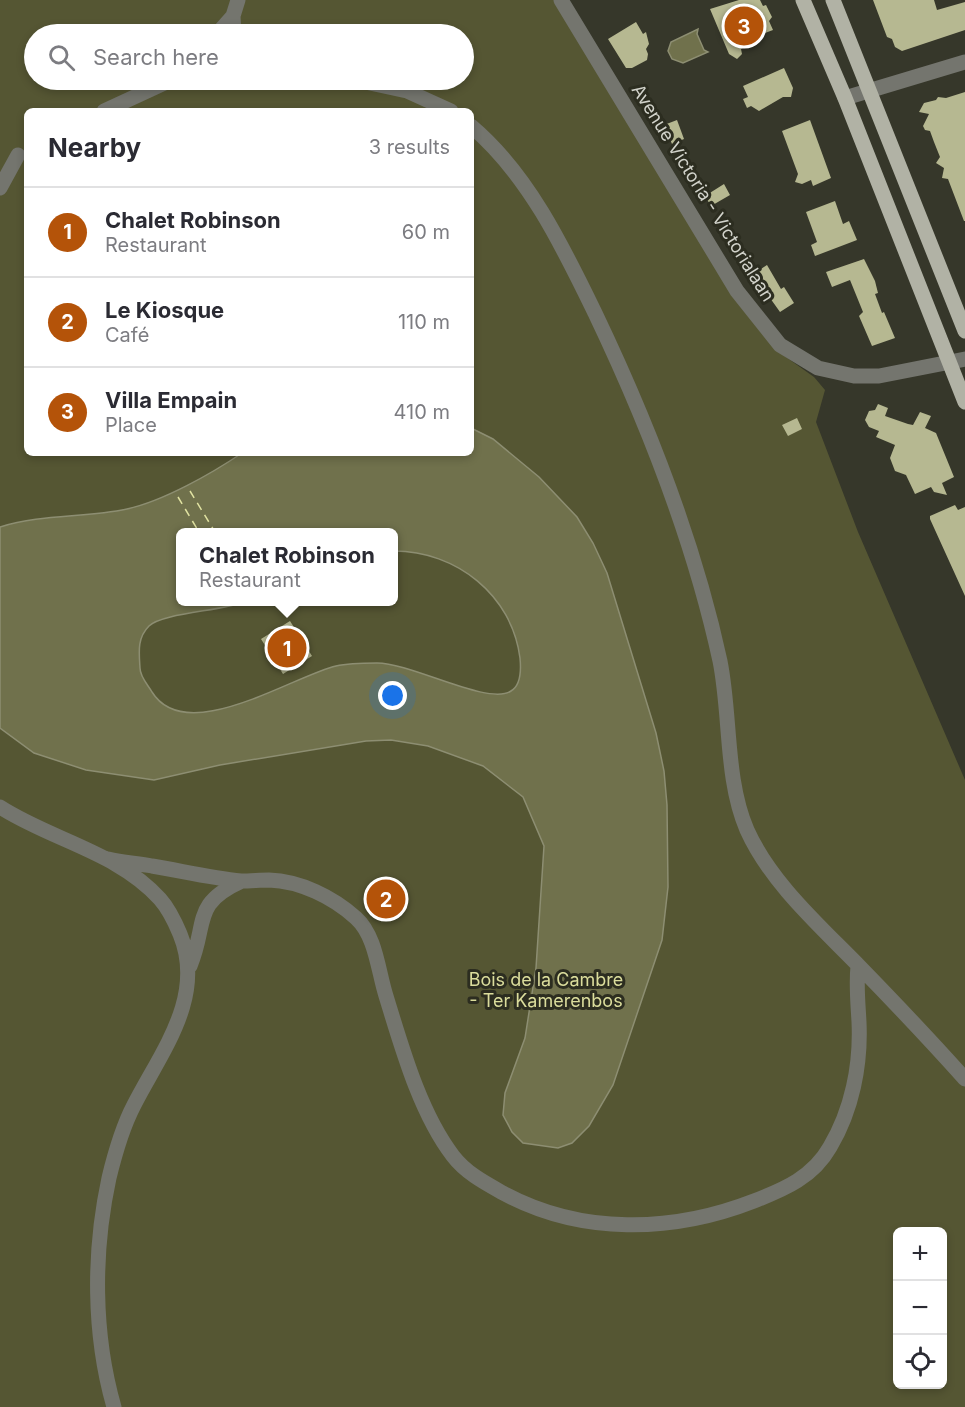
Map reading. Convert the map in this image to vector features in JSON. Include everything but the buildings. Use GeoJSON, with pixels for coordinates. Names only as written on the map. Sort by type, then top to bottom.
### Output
{"type":"FeatureCollection","features":[{"type":"Feature","properties":{"kind":"main road"},"geometry":{"type":"LineString","coordinates":[[803,0],[845,98],[965,402]]}},
{"type":"Feature","properties":{"kind":"main road"},"geometry":{"type":"LineString","coordinates":[[833,0],[965,331]]}},
{"type":"Feature","properties":{"kind":"street"},"geometry":{"type":"LineString","coordinates":[[233,24],[233,16],[238,0]]}},
{"type":"Feature","properties":{"kind":"street","name":"Avenue Victoria - Victorialaan"},"geometry":{"type":"LineString","coordinates":[[561,0],[737,291],[780,345],[818,368],[854,376],[879,376],[965,359]]}},
{"type":"Feature","properties":{"kind":"street"},"geometry":{"type":"LineString","coordinates":[[226,24],[233,16]]}},
{"type":"Feature","properties":{"kind":"street"},"geometry":{"type":"LineString","coordinates":[[845,98],[965,62]]}},
{"type":"Feature","properties":{"kind":"street"},"geometry":{"type":"LineString","coordinates":[[110,108],[149,90]]}},
{"type":"Feature","properties":{"kind":"street"},"geometry":{"type":"LineString","coordinates":[[402,90],[444,108]]}},
{"type":"Feature","properties":{"kind":"street"},"geometry":{"type":"LineString","coordinates":[[474,129],[510,165],[560,246],[610,345],[655,453],[685,534],[710,618],[725,695],[740,810],[753,842],[785,888],[965,1079]]}},
{"type":"Feature","properties":{"kind":"street"},"geometry":{"type":"LineString","coordinates":[[0,159],[23,153]]}},
{"type":"Feature","properties":{"kind":"street"},"geometry":{"type":"LineString","coordinates":[[0,188],[23,153]]}},
{"type":"Feature","properties":{"kind":"street"},"geometry":{"type":"LineString","coordinates":[[0,807],[50,835],[126,870],[161,900],[181,937],[189,969]]}},
{"type":"Feature","properties":{"kind":"street"},"geometry":{"type":"LineString","coordinates":[[108,860],[242,881],[271,880],[308,888],[358,919],[369,933],[386,996],[425,1109],[455,1159],[478,1179],[523,1203],[552,1214],[596,1224],[640,1226],[684,1222],[728,1211],[799,1182],[830,1148],[851,1101],[859,1059],[856,988],[858,966]]}},
{"type":"Feature","properties":{"kind":"street"},"geometry":{"type":"LineString","coordinates":[[114,1407],[105,1366],[98,1268],[109,1179],[125,1124],[174,1033],[182,1012],[189,969],[199,942],[200,925],[206,908],[206,890],[200,875]]}},
{"type":"Feature","properties":{"kind":"street"},"geometry":{"type":"LineString","coordinates":[[206,908],[220,892],[242,881]]}},
{"type":"Feature","properties":{"kind":"street"},"geometry":{"type":"LineString","coordinates":[[946,1058],[965,1062]]}},
{"type":"Feature","properties":{"kind":"green space","name":"Bois de la Cambre - Ter Kamerenbos"},"geometry":{"type":"Polygon","coordinates":[[[0,0],[557,0],[776,350],[814,377],[825,390],[816,422],[858,532],[965,780],[965,1407],[0,1407],[0,0]]]}},
{"type":"Feature","properties":{"kind":"shaded area"},"geometry":{"type":"Polygon","coordinates":[[[698,29],[697,34],[704,50],[708,52],[683,63],[672,59],[668,51],[671,42],[698,29]]]}},
{"type":"Feature","properties":{"kind":"shaded area"},"geometry":{"type":"Polygon","coordinates":[[[474,430],[493,439],[539,477],[577,517],[593,543],[607,573],[656,733],[664,771],[667,805],[668,887],[662,940],[613,1085],[589,1126],[572,1143],[558,1148],[523,1143],[512,1132],[503,1115],[505,1093],[525,1038],[536,968],[544,846],[523,797],[483,766],[428,746],[391,740],[366,741],[220,765],[154,780],[86,770],[34,753],[0,728],[0,527],[32,520],[127,509],[156,500],[237,456],[474,456],[474,430]],[[176,528],[176,606],[230,606],[166,618],[149,626],[142,635],[139,656],[140,671],[144,681],[168,707],[189,713],[214,711],[241,703],[317,672],[356,663],[392,665],[485,693],[500,694],[511,691],[519,681],[520,658],[515,635],[506,615],[493,596],[459,568],[417,553],[398,551],[398,528],[176,528]]]}},
{"type":"Feature","properties":{"kind":"ferry route"},"geometry":{"type":"LineString","coordinates":[[190,491],[213,528]]}},
{"type":"Feature","properties":{"kind":"ferry route"},"geometry":{"type":"LineString","coordinates":[[178,497],[197,528]]}},
{"type":"Feature","properties":{"kind":"place","name":"Villa Empain"},"geometry":{"type":"Point","coordinates":[744,26]}},
{"type":"Feature","properties":{"kind":"place","name":"Chalet Robinson"},"geometry":{"type":"Point","coordinates":[287,648]}},
{"type":"Feature","properties":{"kind":"place","name":"Le Kiosque"},"geometry":{"type":"Point","coordinates":[386,899]}}]}
